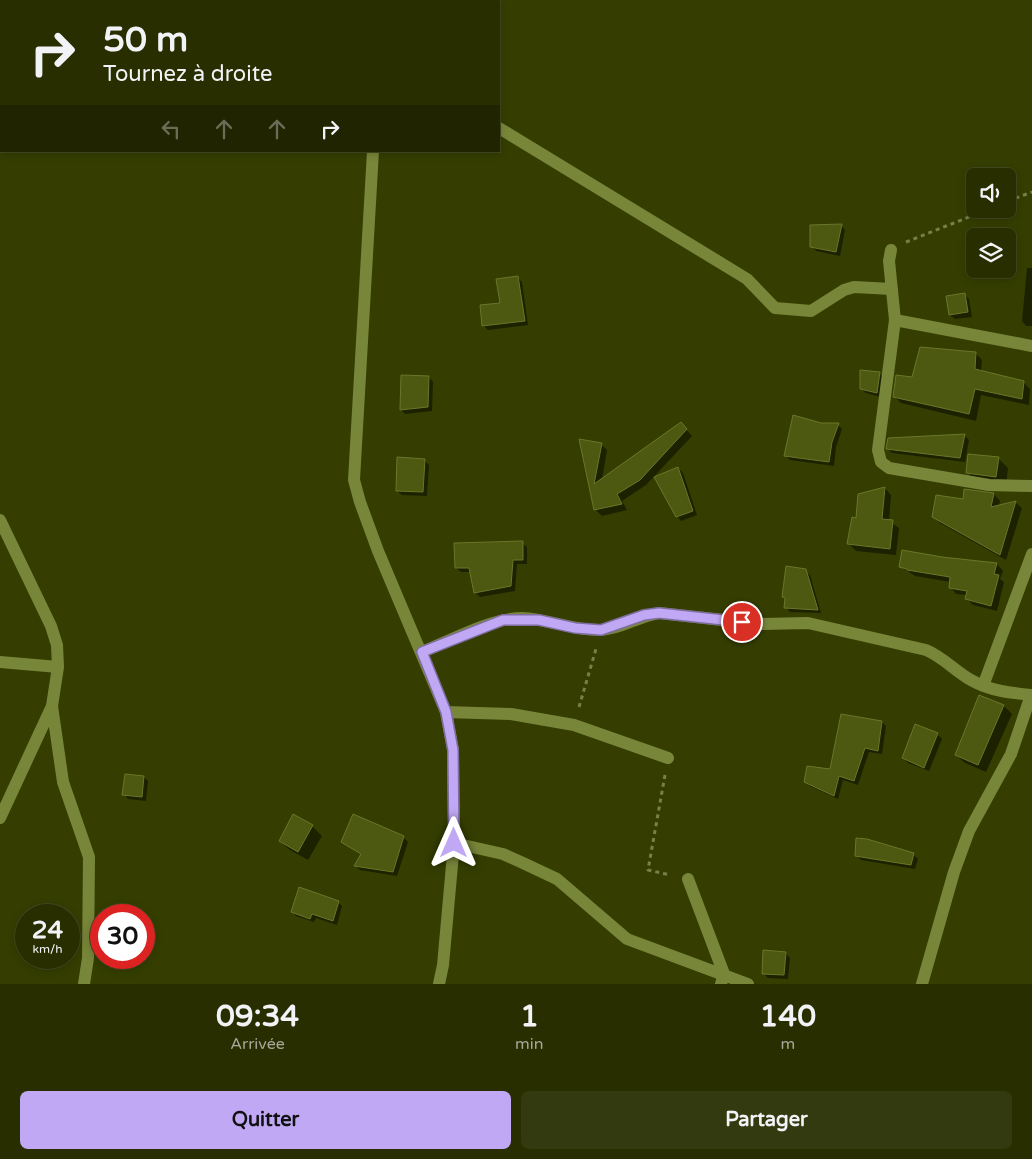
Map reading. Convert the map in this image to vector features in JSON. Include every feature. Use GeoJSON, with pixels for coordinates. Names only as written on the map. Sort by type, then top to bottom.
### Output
{"type":"FeatureCollection","features":[{"type":"Feature","properties":{"kind":"street"},"geometry":{"type":"LineString","coordinates":[[500,129],[747,279],[774,308],[812,311],[844,290],[854,286],[892,288]]}},
{"type":"Feature","properties":{"kind":"street"},"geometry":{"type":"LineString","coordinates":[[373,152],[354,480],[378,551],[446,712],[453,750],[454,843],[443,965],[439,984]]}},
{"type":"Feature","properties":{"kind":"street"},"geometry":{"type":"LineString","coordinates":[[890,250],[889,261],[895,320],[878,450],[881,462],[889,468],[989,485],[1032,486]]}},
{"type":"Feature","properties":{"kind":"street"},"geometry":{"type":"LineString","coordinates":[[895,320],[1032,346]]}},
{"type":"Feature","properties":{"kind":"street"},"geometry":{"type":"LineString","coordinates":[[0,520],[51,626],[57,645],[58,667],[52,706],[0,818]]}},
{"type":"Feature","properties":{"kind":"street"},"geometry":{"type":"LineString","coordinates":[[984,686],[1032,554]]}},
{"type":"Feature","properties":{"kind":"street"},"geometry":{"type":"LineString","coordinates":[[422,652],[503,620],[539,620],[575,628],[601,630],[644,615],[659,613],[759,624],[808,622],[926,650],[937,655],[970,680],[984,686],[1031,695],[1011,754],[969,831],[954,872],[922,984]]}},
{"type":"Feature","properties":{"kind":"street"},"geometry":{"type":"LineString","coordinates":[[0,662],[58,667]]}},
{"type":"Feature","properties":{"kind":"street"},"geometry":{"type":"LineString","coordinates":[[52,706],[63,782],[89,857],[88,949],[84,984]]}},
{"type":"Feature","properties":{"kind":"street"},"geometry":{"type":"LineString","coordinates":[[446,712],[511,714],[574,725],[668,758]]}},
{"type":"Feature","properties":{"kind":"street"},"geometry":{"type":"LineString","coordinates":[[454,843],[503,854],[524,863],[556,880],[627,939],[723,979],[748,984]]}},
{"type":"Feature","properties":{"kind":"street"},"geometry":{"type":"LineString","coordinates":[[688,879],[723,979]]}},
{"type":"Feature","properties":{"kind":"path"},"geometry":{"type":"LineString","coordinates":[[1016,198],[1032,192]]}},
{"type":"Feature","properties":{"kind":"path"},"geometry":{"type":"LineString","coordinates":[[890,250],[967,218]]}},
{"type":"Feature","properties":{"kind":"path"},"geometry":{"type":"LineString","coordinates":[[574,725],[601,630]]}},
{"type":"Feature","properties":{"kind":"path"},"geometry":{"type":"LineString","coordinates":[[668,758],[648,870],[688,879]]}},
{"type":"Feature","properties":{"kind":"building"},"geometry":{"type":"Polygon","coordinates":[[[842,224],[836,252],[810,247],[810,225],[842,224]]]}},
{"type":"Feature","properties":{"kind":"building"},"geometry":{"type":"Polygon","coordinates":[[[518,276],[525,321],[482,326],[480,305],[500,303],[496,279],[518,276]]]}},
{"type":"Feature","properties":{"kind":"building"},"geometry":{"type":"Polygon","coordinates":[[[965,293],[968,312],[949,315],[946,296],[965,293]]]}},
{"type":"Feature","properties":{"kind":"building"},"geometry":{"type":"Polygon","coordinates":[[[920,347],[976,352],[975,369],[1024,381],[1022,399],[975,389],[969,414],[893,397],[896,375],[912,377],[920,347]]]}},
{"type":"Feature","properties":{"kind":"building"},"geometry":{"type":"Polygon","coordinates":[[[860,370],[880,372],[877,393],[860,389],[860,370]]]}},
{"type":"Feature","properties":{"kind":"building"},"geometry":{"type":"Polygon","coordinates":[[[401,375],[429,376],[428,407],[400,410],[401,375]]]}},
{"type":"Feature","properties":{"kind":"building"},"geometry":{"type":"Polygon","coordinates":[[[793,415],[821,423],[839,423],[832,442],[829,462],[784,456],[793,415]]]}},
{"type":"Feature","properties":{"kind":"building"},"geometry":{"type":"Polygon","coordinates":[[[681,422],[687,429],[640,480],[617,494],[622,504],[594,510],[579,439],[602,443],[594,484],[681,422]]]}},
{"type":"Feature","properties":{"kind":"building"},"geometry":{"type":"Polygon","coordinates":[[[965,434],[960,458],[886,449],[888,438],[965,434]]]}},
{"type":"Feature","properties":{"kind":"building"},"geometry":{"type":"Polygon","coordinates":[[[968,454],[999,457],[996,477],[966,473],[968,454]]]}},
{"type":"Feature","properties":{"kind":"building"},"geometry":{"type":"Polygon","coordinates":[[[397,457],[425,459],[423,492],[396,491],[397,457]]]}},
{"type":"Feature","properties":{"kind":"building"},"geometry":{"type":"Polygon","coordinates":[[[678,467],[693,511],[676,517],[654,477],[678,467]]]}},
{"type":"Feature","properties":{"kind":"building"},"geometry":{"type":"Polygon","coordinates":[[[885,487],[882,519],[893,520],[890,549],[847,544],[852,517],[856,518],[858,494],[885,487]]]}},
{"type":"Feature","properties":{"kind":"building"},"geometry":{"type":"Polygon","coordinates":[[[964,489],[994,493],[991,507],[1016,501],[1000,555],[932,517],[936,495],[963,499],[964,489]]]}},
{"type":"Feature","properties":{"kind":"building"},"geometry":{"type":"Polygon","coordinates":[[[523,541],[523,560],[513,560],[511,586],[474,593],[469,568],[455,568],[454,543],[523,541]]]}},
{"type":"Feature","properties":{"kind":"building"},"geometry":{"type":"Polygon","coordinates":[[[902,550],[942,557],[997,563],[994,574],[999,575],[991,606],[965,599],[967,591],[949,588],[950,577],[899,567],[902,550]]]}},
{"type":"Feature","properties":{"kind":"building"},"geometry":{"type":"Polygon","coordinates":[[[786,566],[806,569],[818,610],[784,608],[785,598],[782,597],[786,566]]]}},
{"type":"Feature","properties":{"kind":"building"},"geometry":{"type":"Polygon","coordinates":[[[979,695],[1004,705],[978,765],[955,755],[979,695]]]}},
{"type":"Feature","properties":{"kind":"building"},"geometry":{"type":"Polygon","coordinates":[[[841,714],[882,721],[878,751],[865,748],[854,781],[839,776],[834,796],[804,782],[807,766],[830,769],[841,714]]]}},
{"type":"Feature","properties":{"kind":"building"},"geometry":{"type":"Polygon","coordinates":[[[915,724],[938,733],[924,768],[902,758],[915,724]]]}},
{"type":"Feature","properties":{"kind":"building"},"geometry":{"type":"Polygon","coordinates":[[[125,774],[144,776],[142,797],[122,795],[125,774]]]}},
{"type":"Feature","properties":{"kind":"building"},"geometry":{"type":"Polygon","coordinates":[[[293,814],[313,825],[298,852],[279,841],[293,814]]]}},
{"type":"Feature","properties":{"kind":"building"},"geometry":{"type":"Polygon","coordinates":[[[353,814],[404,836],[393,872],[354,866],[361,854],[341,842],[353,814]]]}},
{"type":"Feature","properties":{"kind":"building"},"geometry":{"type":"Polygon","coordinates":[[[856,838],[867,839],[914,853],[911,865],[855,856],[856,838]]]}},
{"type":"Feature","properties":{"kind":"building"},"geometry":{"type":"Polygon","coordinates":[[[299,887],[339,901],[333,921],[312,914],[310,919],[291,912],[299,887]]]}},
{"type":"Feature","properties":{"kind":"building"},"geometry":{"type":"Polygon","coordinates":[[[763,950],[786,952],[784,975],[762,974],[763,950]]]}},
{"type":"Feature","properties":{"kind":"route"},"geometry":{"type":"LineString","coordinates":[[454,843],[453,750],[446,712],[422,652],[503,620],[521,618],[575,628],[601,630],[612,628],[644,615],[659,613],[742,622]]}}]}
